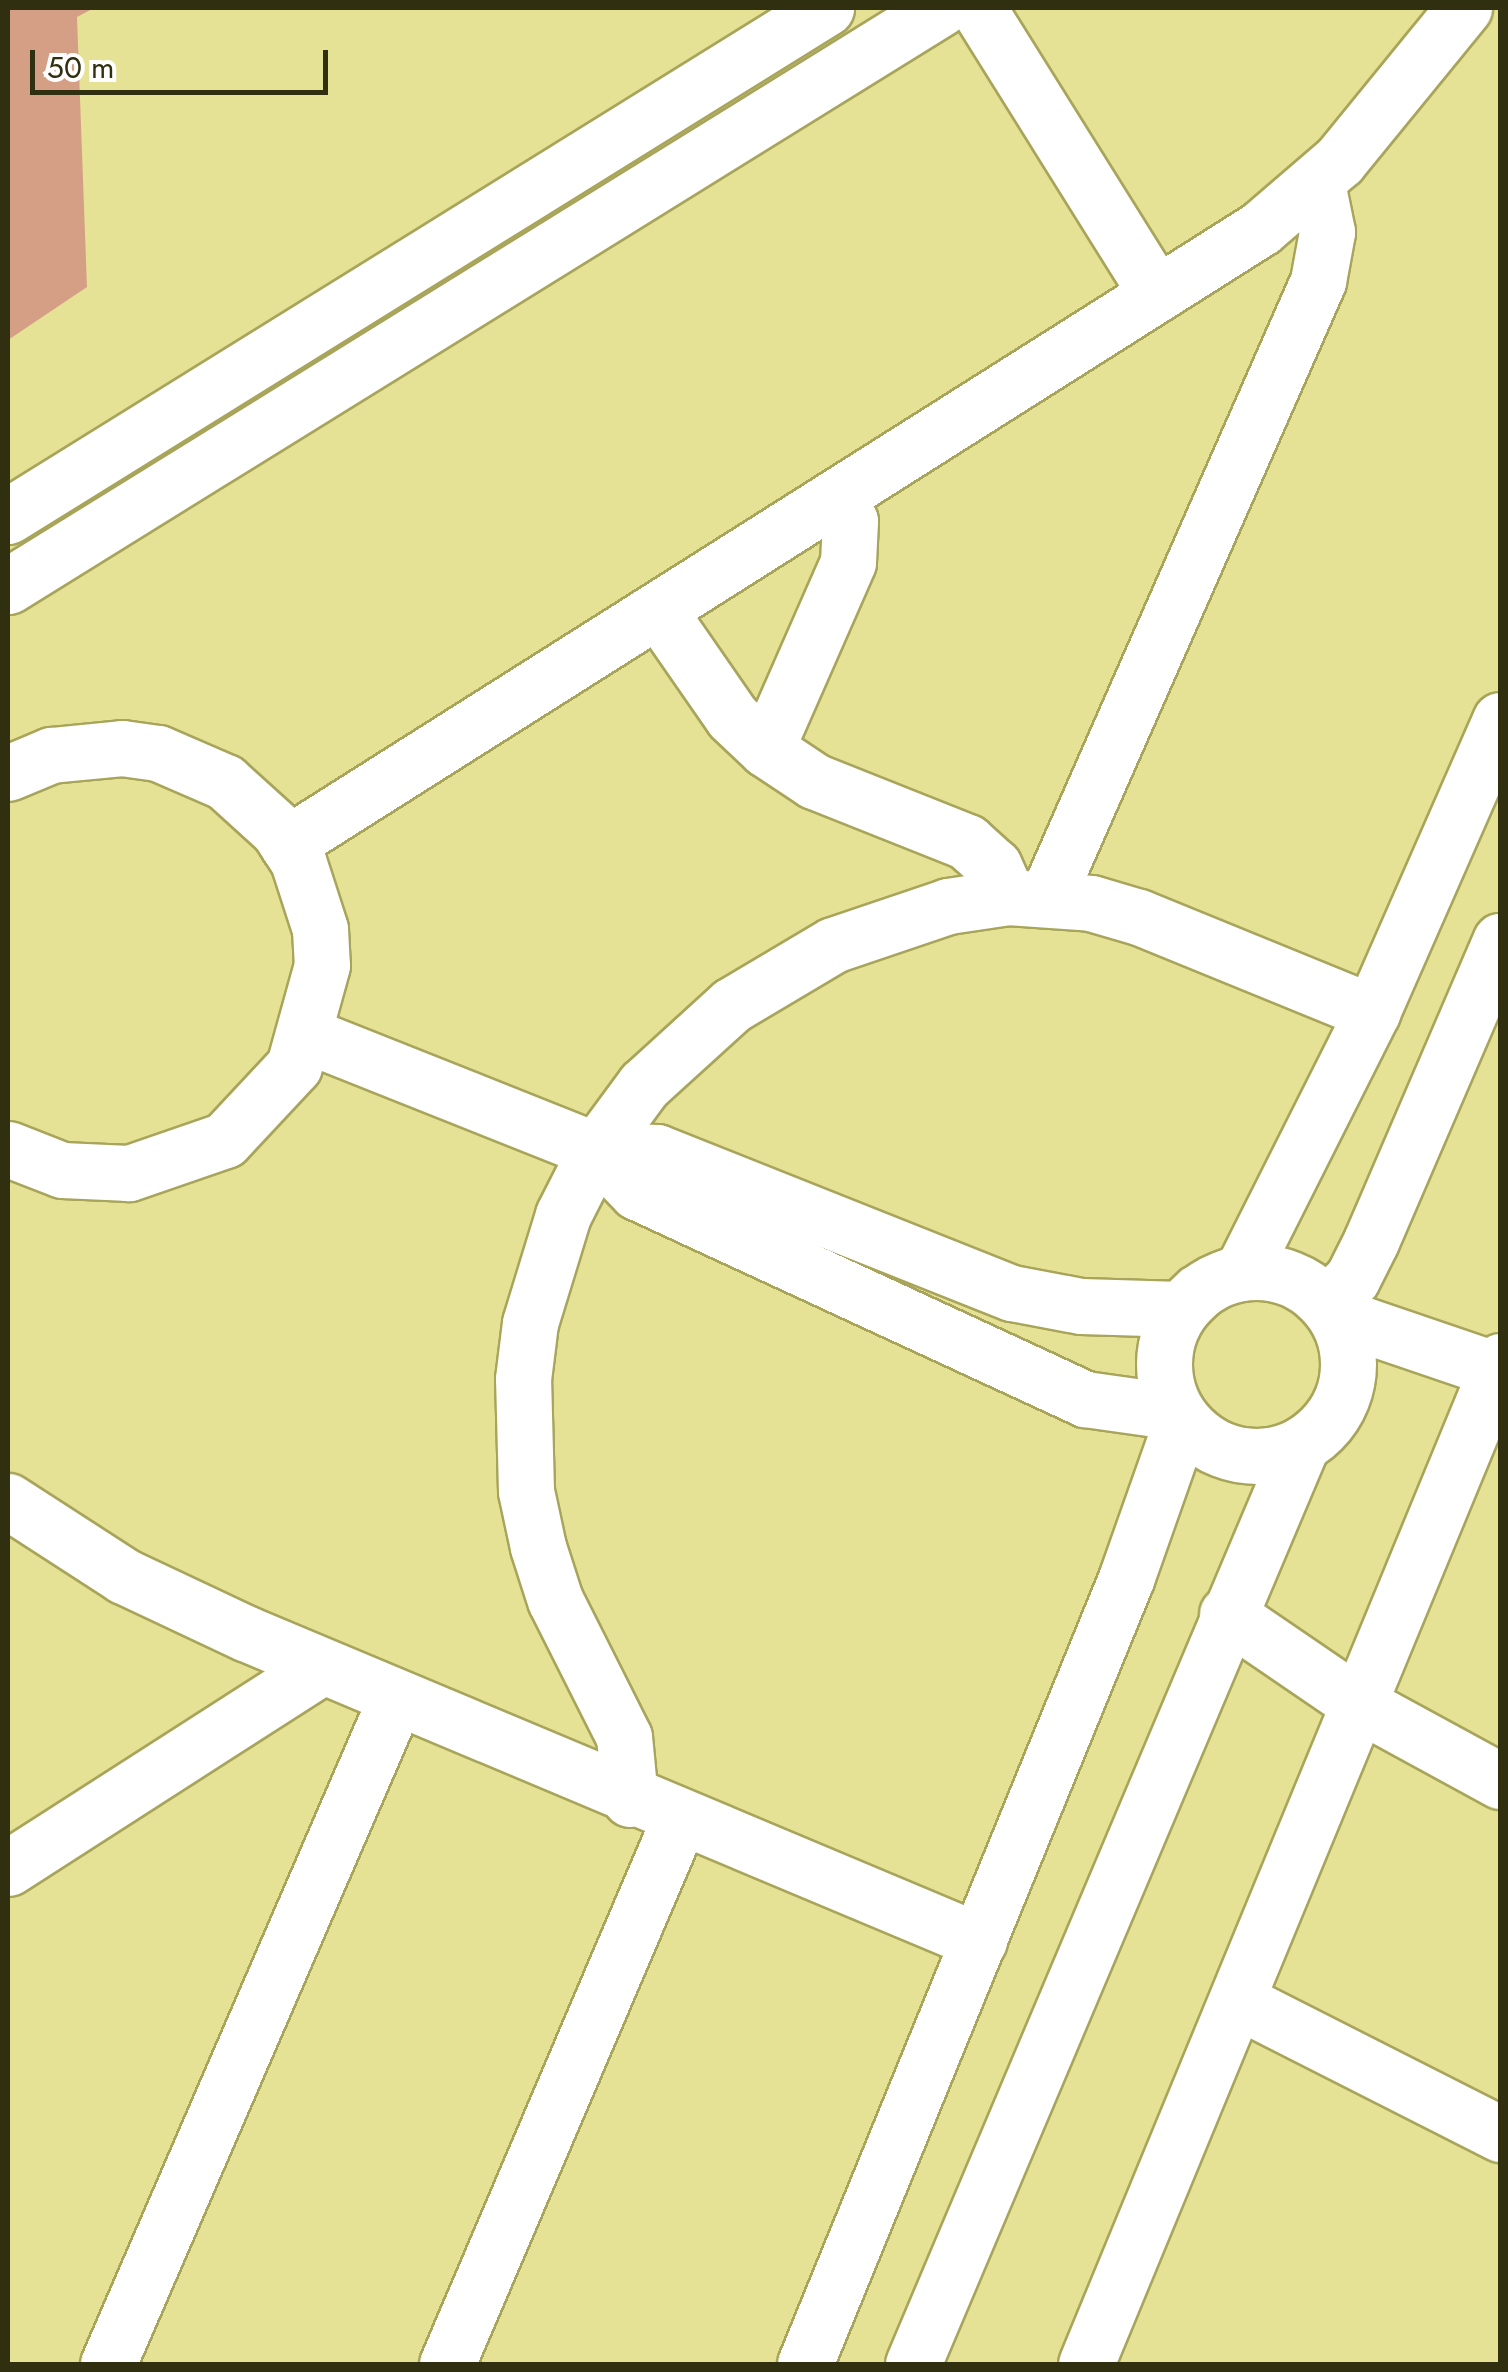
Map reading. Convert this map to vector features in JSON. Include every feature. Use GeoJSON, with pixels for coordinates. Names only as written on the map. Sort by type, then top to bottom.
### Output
{"type":"FeatureCollection","features":[{"type":"Feature","properties":{"kind":"street"},"geometry":{"type":"LineString","coordinates":[[8,516],[826,8]]}},
{"type":"Feature","properties":{"kind":"street"},"geometry":{"type":"LineString","coordinates":[[8,586],[941,8]]}},
{"type":"Feature","properties":{"kind":"street"},"geometry":{"type":"LineString","coordinates":[[978,8],[1157,294]]}},
{"type":"Feature","properties":{"kind":"street"},"geometry":{"type":"LineString","coordinates":[[286,844],[1157,294],[1318,183],[1464,8]]}},
{"type":"Feature","properties":{"kind":"street"},"geometry":{"type":"LineString","coordinates":[[1028,897],[1318,280],[1327,232],[1318,183]]}},
{"type":"Feature","properties":{"kind":"street"},"geometry":{"type":"LineString","coordinates":[[766,749],[848,562],[850,521],[836,497]]}},
{"type":"Feature","properties":{"kind":"street"},"geometry":{"type":"LineString","coordinates":[[658,610],[732,717],[766,749],[814,781],[967,842],[1028,897]]}},
{"type":"Feature","properties":{"kind":"street"},"geometry":{"type":"LineString","coordinates":[[1302,1444],[1237,1454],[1206,1442],[1180,1416],[1165,1375],[1168,1336],[1220,1282],[1372,1012],[1500,720]]}},
{"type":"Feature","properties":{"kind":"street"},"geometry":{"type":"LineString","coordinates":[[8,773],[86,748],[158,753],[224,782],[286,844],[320,929],[318,1001],[308,1036],[252,1119],[195,1156],[95,1174],[8,1150]]}},
{"type":"Feature","properties":{"kind":"street"},"geometry":{"type":"LineString","coordinates":[[447,2364],[654,1810],[624,1736],[555,1600],[538,1547],[522,1435],[527,1342],[544,1268],[596,1150],[686,1043],[782,972],[886,924],[1028,897],[1138,917],[1372,1012]]}},
{"type":"Feature","properties":{"kind":"street"},"geometry":{"type":"LineString","coordinates":[[913,2364],[1302,1444],[1331,1416],[1347,1380],[1332,1310],[1371,1241],[1500,941]]}},
{"type":"Feature","properties":{"kind":"street"},"geometry":{"type":"LineString","coordinates":[[308,1036],[596,1150],[656,1152],[1012,1293],[1081,1306],[1181,1309],[1220,1282],[1302,1284],[1332,1310],[1499,1367],[1240,2002],[1086,2364]]}},
{"type":"Feature","properties":{"kind":"street"},"geometry":{"type":"LineString","coordinates":[[596,1150],[637,1192],[1085,1399],[1180,1416]]}},
{"type":"Feature","properties":{"kind":"street"},"geometry":{"type":"LineString","coordinates":[[805,2364],[979,1942],[1180,1416]]}},
{"type":"Feature","properties":{"kind":"street"},"geometry":{"type":"LineString","coordinates":[[8,1501],[124,1576],[321,1666],[654,1810],[979,1942]]}},
{"type":"Feature","properties":{"kind":"street"},"geometry":{"type":"LineString","coordinates":[[1228,1614],[1359,1704],[1500,1781]]}},
{"type":"Feature","properties":{"kind":"street"},"geometry":{"type":"LineString","coordinates":[[8,1868],[321,1666]]}},
{"type":"Feature","properties":{"kind":"street"},"geometry":{"type":"LineString","coordinates":[[108,2364],[396,1698]]}},
{"type":"Feature","properties":{"kind":"street"},"geometry":{"type":"LineString","coordinates":[[1240,2002],[1500,2134]]}},
{"type":"Feature","properties":{"kind":"shaded area"},"geometry":{"type":"Polygon","coordinates":[[[8,8],[94,8],[77,17],[87,287],[8,340],[8,8]]]}}]}
